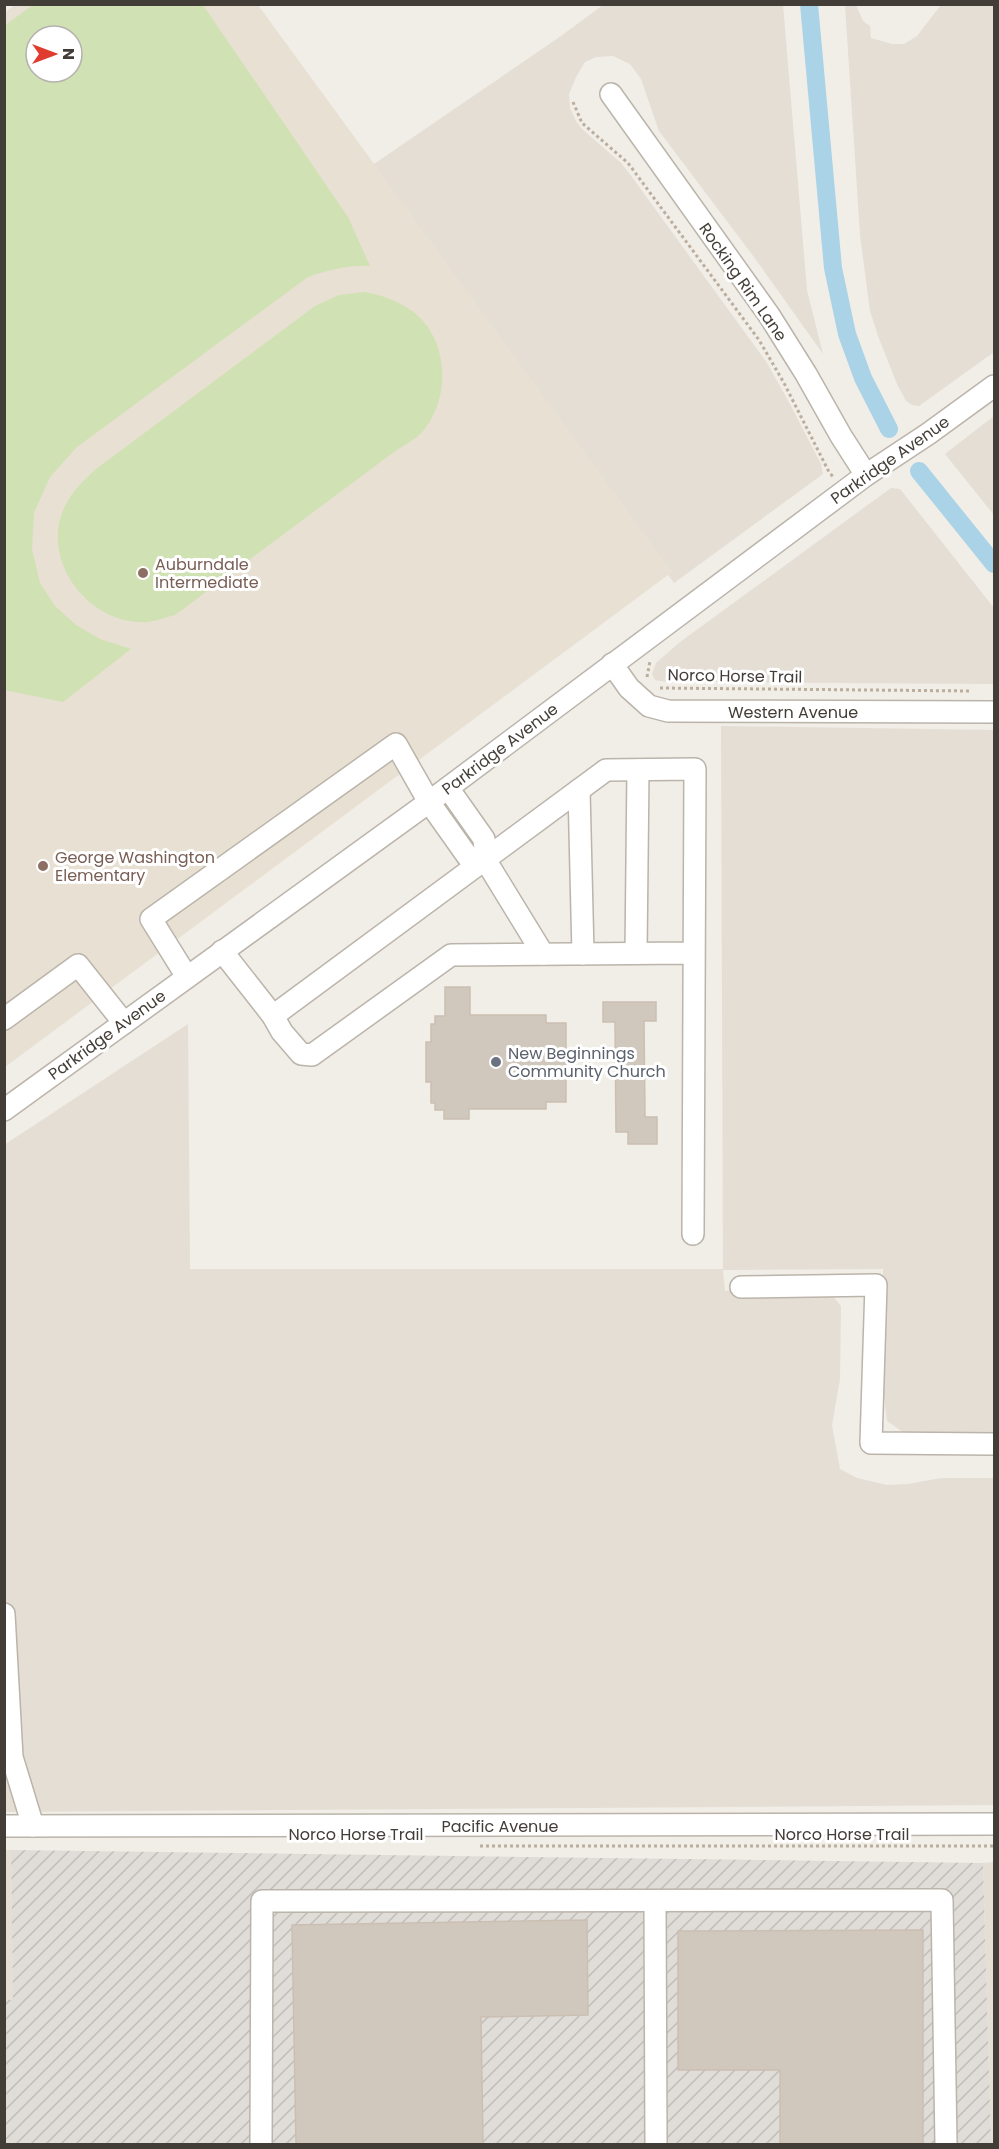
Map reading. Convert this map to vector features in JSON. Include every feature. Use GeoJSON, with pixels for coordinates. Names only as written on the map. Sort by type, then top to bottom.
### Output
{"type":"FeatureCollection","features":[{"type":"Feature","properties":{"kind":"street","name":"Rocking Rim Lane"},"geometry":{"type":"LineString","coordinates":[[611,94],[769,315],[866,475]]}},
{"type":"Feature","properties":{"kind":"street","name":"Parkridge Avenue"},"geometry":{"type":"LineString","coordinates":[[4,1110],[448,788],[844,491],[994,386]]}},
{"type":"Feature","properties":{"kind":"street","name":"Western Avenue"},"geometry":{"type":"LineString","coordinates":[[612,664],[629,688],[649,706],[668,711],[994,712]]}},
{"type":"Feature","properties":{"kind":"street"},"geometry":{"type":"LineString","coordinates":[[187,977],[151,919],[396,744],[429,802],[468,857],[486,861]]}},
{"type":"Feature","properties":{"kind":"street"},"geometry":{"type":"LineString","coordinates":[[273,1017],[606,770],[695,769],[693,1234]]}},
{"type":"Feature","properties":{"kind":"street"},"geometry":{"type":"LineString","coordinates":[[636,953],[638,770]]}},
{"type":"Feature","properties":{"kind":"street"},"geometry":{"type":"LineString","coordinates":[[448,788],[484,839],[486,861],[543,954]]}},
{"type":"Feature","properties":{"kind":"street"},"geometry":{"type":"LineString","coordinates":[[579,790],[583,954]]}},
{"type":"Feature","properties":{"kind":"street"},"geometry":{"type":"LineString","coordinates":[[222,951],[282,1032],[301,1054],[312,1056],[451,955],[694,952]]}},
{"type":"Feature","properties":{"kind":"street"},"geometry":{"type":"LineString","coordinates":[[4,1018],[78,965],[124,1023]]}},
{"type":"Feature","properties":{"kind":"street"},"geometry":{"type":"LineString","coordinates":[[741,1287],[876,1285],[871,1443],[994,1444]]}},
{"type":"Feature","properties":{"kind":"street"},"geometry":{"type":"LineString","coordinates":[[4,1614],[12,1758],[33,1826]]}},
{"type":"Feature","properties":{"kind":"street","name":"Pacific Avenue"},"geometry":{"type":"LineString","coordinates":[[4,1826],[994,1824]]}},
{"type":"Feature","properties":{"kind":"street"},"geometry":{"type":"LineString","coordinates":[[261,2145],[262,1901],[942,1900],[946,2145]]}},
{"type":"Feature","properties":{"kind":"street"},"geometry":{"type":"LineString","coordinates":[[655,1901],[656,2145]]}},
{"type":"Feature","properties":{"kind":"path"},"geometry":{"type":"LineString","coordinates":[[573,102],[582,123],[628,163],[759,340],[784,383],[828,470],[844,491]]}},
{"type":"Feature","properties":{"kind":"path","name":"Norco Horse Trail"},"geometry":{"type":"LineString","coordinates":[[647,681],[650,660],[657,655]]}},
{"type":"Feature","properties":{"kind":"path","name":"Norco Horse Trail"},"geometry":{"type":"LineString","coordinates":[[653,687],[971,691]]}},
{"type":"Feature","properties":{"kind":"path","name":"Norco Horse Trail"},"geometry":{"type":"LineString","coordinates":[[470,1846],[994,1846]]}},
{"type":"Feature","properties":{"kind":"shaded area"},"geometry":{"type":"Polygon","coordinates":[[[16,4],[258,5],[672,572],[5,1067],[4,13],[16,4]]]}},
{"type":"Feature","properties":{"kind":"shaded area"},"geometry":{"type":"Polygon","coordinates":[[[603,5],[783,5],[807,290],[823,354],[754,257],[659,131],[641,79],[630,64],[613,56],[596,57],[585,62],[569,94],[570,108],[576,121],[629,173],[767,363],[821,464],[823,474],[674,583],[371,166],[603,5]]]}},
{"type":"Feature","properties":{"kind":"shaded area"},"geometry":{"type":"Polygon","coordinates":[[[845,5],[856,5],[863,21],[870,26],[871,38],[892,44],[904,44],[917,36],[941,5],[994,5],[994,352],[919,406],[906,401],[897,384],[870,311],[860,235],[845,5]]]}},
{"type":"Feature","properties":{"kind":"shaded area"},"geometry":{"type":"Polygon","coordinates":[[[994,416],[994,515],[945,454],[994,416]]]}},
{"type":"Feature","properties":{"kind":"shaded area"},"geometry":{"type":"Polygon","coordinates":[[[891,488],[900,489],[994,608],[994,684],[667,682],[655,680],[652,674],[656,663],[680,642],[891,488]]]}},
{"type":"Feature","properties":{"kind":"shaded area"},"geometry":{"type":"Polygon","coordinates":[[[721,726],[994,730],[994,1432],[903,1432],[887,1421],[884,1396],[883,1269],[723,1270],[725,1291],[791,1286],[831,1294],[841,1306],[840,1379],[832,1425],[840,1469],[857,1478],[887,1485],[941,1478],[994,1478],[994,1805],[5,1812],[4,1145],[188,1024],[190,1269],[723,1269],[721,726]]]}},
{"type":"Feature","properties":{"kind":"shaded area"},"geometry":{"type":"Polygon","coordinates":[[[4,1850],[11,1850],[13,2000],[5,2000],[4,1850]]]}},
{"type":"Feature","properties":{"kind":"shaded area"},"geometry":{"type":"Polygon","coordinates":[[[11,1850],[983,1863],[991,2144],[5,2144],[4,2000],[13,2000],[11,1850]]]}},
{"type":"Feature","properties":{"kind":"shaded area"},"geometry":{"type":"Polygon","coordinates":[[[994,1862],[994,2144],[991,2144],[983,1863],[994,1862]]]}},
{"type":"Feature","properties":{"kind":"green space"},"geometry":{"type":"Polygon","coordinates":[[[33,5],[203,5],[348,217],[370,266],[354,266],[308,277],[77,447],[50,477],[34,513],[32,549],[40,583],[55,606],[76,625],[100,639],[131,649],[63,702],[4,690],[4,26],[33,5]]]}},
{"type":"Feature","properties":{"kind":"green space"},"geometry":{"type":"Polygon","coordinates":[[[365,292],[390,299],[412,311],[425,323],[434,338],[440,355],[441,390],[428,424],[417,437],[175,615],[148,622],[127,620],[107,613],[90,602],[75,587],[65,569],[59,549],[58,529],[64,508],[78,487],[96,469],[315,306],[339,295],[365,292]]]}},
{"type":"Feature","properties":{"kind":"building","name":"New Beginnings Community Church"},"geometry":{"type":"Polygon","coordinates":[[[445,987],[470,987],[470,1015],[546,1015],[546,1023],[566,1023],[566,1102],[546,1102],[546,1109],[469,1109],[469,1119],[444,1119],[444,1110],[435,1110],[435,1103],[431,1103],[431,1082],[426,1082],[426,1042],[431,1042],[431,1024],[435,1024],[435,1016],[445,1016],[445,987]]]}},
{"type":"Feature","properties":{"kind":"building","name":"New Beginnings Community Church"},"geometry":{"type":"Polygon","coordinates":[[[603,1002],[656,1002],[656,1021],[644,1021],[645,1117],[657,1117],[657,1144],[628,1144],[628,1132],[616,1132],[615,1022],[603,1022],[603,1002]]]}},
{"type":"Feature","properties":{"kind":"building"},"geometry":{"type":"Polygon","coordinates":[[[587,1920],[588,2015],[481,2017],[483,2145],[296,2145],[292,1925],[587,1920]]]}},
{"type":"Feature","properties":{"kind":"building"},"geometry":{"type":"Polygon","coordinates":[[[923,1930],[923,2145],[780,2145],[780,2070],[678,2070],[678,1931],[923,1930]]]}},
{"type":"Feature","properties":{"kind":"waterway"},"geometry":{"type":"LineString","coordinates":[[809,4],[833,268],[847,334],[863,378],[889,429]]}},
{"type":"Feature","properties":{"kind":"waterway"},"geometry":{"type":"LineString","coordinates":[[919,471],[994,564]]}},
{"type":"Feature","properties":{"kind":"place","name":"Auburndale Intermediate"},"geometry":{"type":"Point","coordinates":[143,573]}},
{"type":"Feature","properties":{"kind":"place","name":"George Washington Elementary"},"geometry":{"type":"Point","coordinates":[43,866]}},
{"type":"Feature","properties":{"kind":"place","name":"New Beginnings Community Church"},"geometry":{"type":"Point","coordinates":[496,1062]}}]}
